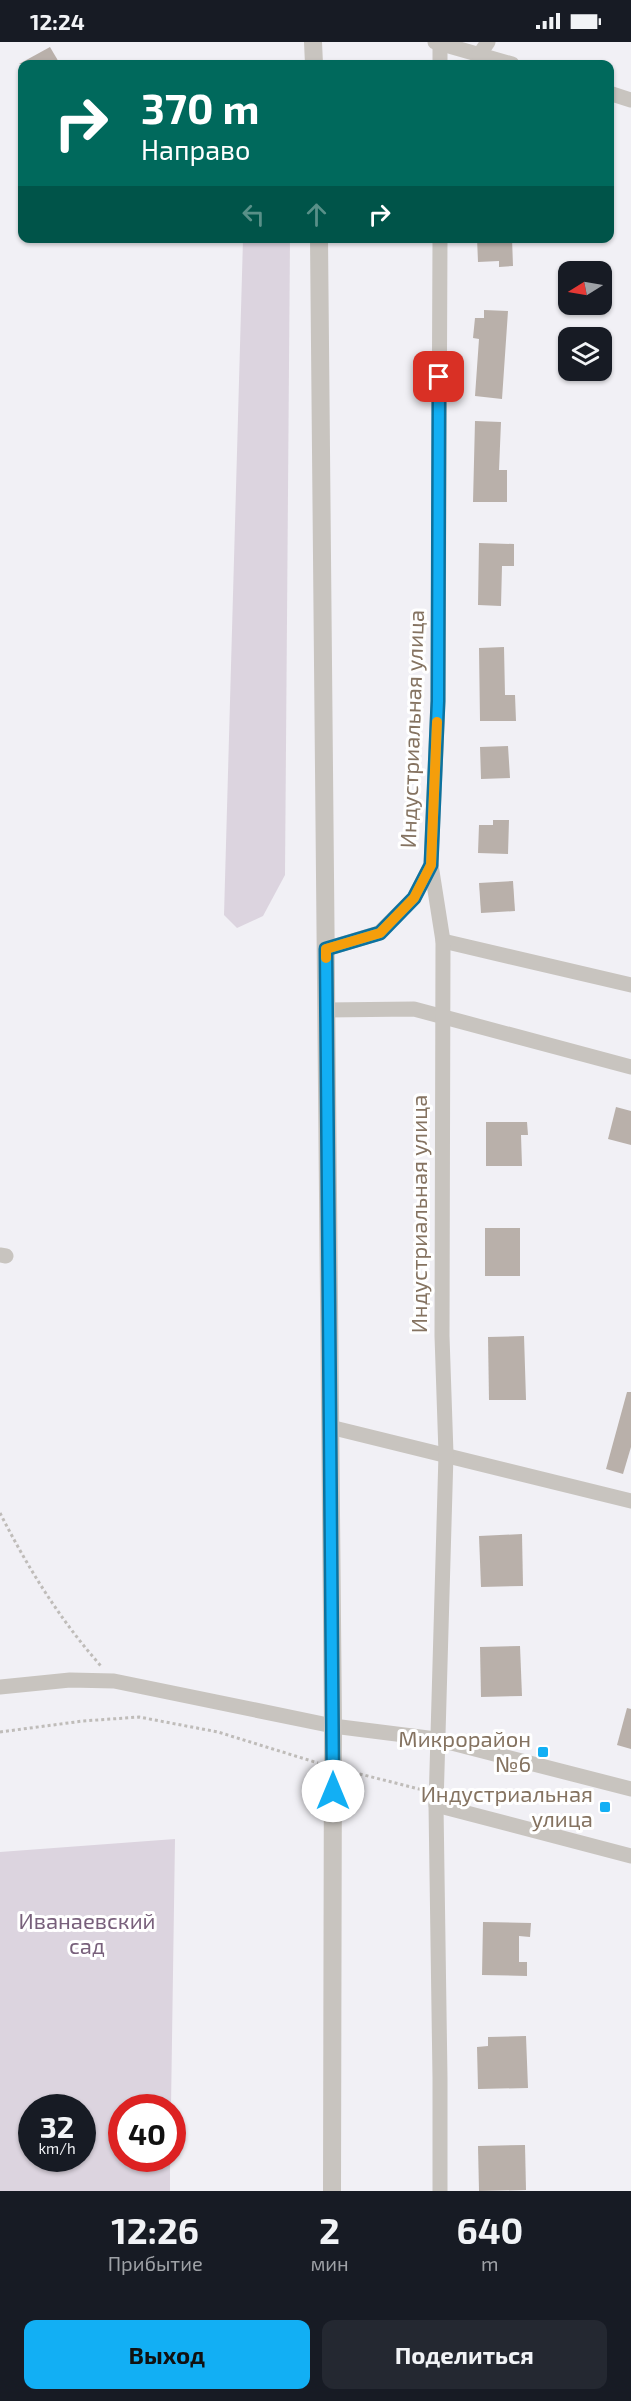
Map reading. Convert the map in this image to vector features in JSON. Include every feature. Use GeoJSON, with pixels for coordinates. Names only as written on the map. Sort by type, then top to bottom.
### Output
{"type":"FeatureCollection","features":[{"type":"Feature","properties":{"kind":"street"},"geometry":{"type":"LineString","coordinates":[[313,42],[314,60]]}},
{"type":"Feature","properties":{"kind":"street"},"geometry":{"type":"LineString","coordinates":[[440,60],[438,43],[483,48],[505,60]]}},
{"type":"Feature","properties":{"kind":"street"},"geometry":{"type":"LineString","coordinates":[[614,95],[631,100]]}},
{"type":"Feature","properties":{"kind":"street"},"geometry":{"type":"LineString","coordinates":[[319,243],[333,1726],[332,2191]]}},
{"type":"Feature","properties":{"kind":"street","name":"Индустриальная улица"},"geometry":{"type":"LineString","coordinates":[[440,243],[438,701],[431,865],[443,941],[442,1336],[446,1454],[436,1739],[440,2191]]}},
{"type":"Feature","properties":{"kind":"street"},"geometry":{"type":"LineString","coordinates":[[326,949],[380,933],[414,898],[431,865]]}},
{"type":"Feature","properties":{"kind":"street"},"geometry":{"type":"LineString","coordinates":[[443,941],[631,985]]}},
{"type":"Feature","properties":{"kind":"street"},"geometry":{"type":"LineString","coordinates":[[326,1010],[414,1009],[631,1067]]}},
{"type":"Feature","properties":{"kind":"street"},"geometry":{"type":"LineString","coordinates":[[330,1427],[631,1501]]}},
{"type":"Feature","properties":{"kind":"street"},"geometry":{"type":"LineString","coordinates":[[0,1687],[70,1680],[114,1681],[333,1726],[436,1739],[631,1789]]}},
{"type":"Feature","properties":{"kind":"street"},"geometry":{"type":"LineString","coordinates":[[436,1799],[631,1856]]}},
{"type":"Feature","properties":{"kind":"path"},"geometry":{"type":"LineString","coordinates":[[0,1513],[24,1560],[74,1636],[114,1681]]}},
{"type":"Feature","properties":{"kind":"path"},"geometry":{"type":"LineString","coordinates":[[0,1732],[83,1721],[139,1717],[218,1732],[436,1799]]}},
{"type":"Feature","properties":{"kind":"green space"},"geometry":{"type":"Polygon","coordinates":[[[243,243],[290,243],[285,875],[263,916],[237,928],[224,915],[243,243]]]}},
{"type":"Feature","properties":{"kind":"green space","name":"Иванаевский сад"},"geometry":{"type":"Polygon","coordinates":[[[175,1839],[171,2094],[108,2094],[108,2172],[170,2172],[170,2191],[0,2191],[0,1852],[175,1839]]]}},
{"type":"Feature","properties":{"kind":"building"},"geometry":{"type":"Polygon","coordinates":[[[50,47],[58,60],[26,60],[50,47]]]}},
{"type":"Feature","properties":{"kind":"building"},"geometry":{"type":"Polygon","coordinates":[[[477,243],[512,243],[513,266],[499,267],[499,261],[478,262],[477,243]]]}},
{"type":"Feature","properties":{"kind":"building"},"geometry":{"type":"Polygon","coordinates":[[[484,310],[508,311],[502,399],[475,396],[479,339],[473,338],[475,318],[484,318],[484,310]]]}},
{"type":"Feature","properties":{"kind":"building"},"geometry":{"type":"Polygon","coordinates":[[[475,421],[501,422],[499,470],[507,470],[507,502],[473,502],[475,421]]]}},
{"type":"Feature","properties":{"kind":"building"},"geometry":{"type":"Polygon","coordinates":[[[479,543],[514,544],[514,566],[502,566],[501,606],[478,605],[479,543]]]}},
{"type":"Feature","properties":{"kind":"building"},"geometry":{"type":"Polygon","coordinates":[[[504,647],[505,695],[515,695],[516,721],[480,721],[479,648],[504,647]]]}},
{"type":"Feature","properties":{"kind":"building"},"geometry":{"type":"Polygon","coordinates":[[[508,746],[510,778],[481,779],[480,747],[508,746]]]}},
{"type":"Feature","properties":{"kind":"building"},"geometry":{"type":"Polygon","coordinates":[[[493,820],[509,820],[508,854],[478,853],[479,825],[493,825],[493,820]]]}},
{"type":"Feature","properties":{"kind":"building"},"geometry":{"type":"Polygon","coordinates":[[[513,881],[515,911],[481,913],[479,883],[513,881]]]}},
{"type":"Feature","properties":{"kind":"building"},"geometry":{"type":"Polygon","coordinates":[[[616,1107],[631,1111],[631,1145],[608,1139],[616,1107]]]}},
{"type":"Feature","properties":{"kind":"building"},"geometry":{"type":"Polygon","coordinates":[[[486,1122],[527,1122],[528,1135],[521,1135],[522,1166],[486,1166],[486,1122]]]}},
{"type":"Feature","properties":{"kind":"building"},"geometry":{"type":"Polygon","coordinates":[[[485,1228],[520,1228],[520,1276],[485,1276],[485,1228]]]}},
{"type":"Feature","properties":{"kind":"building"},"geometry":{"type":"Polygon","coordinates":[[[524,1336],[526,1400],[489,1400],[488,1337],[524,1336]]]}},
{"type":"Feature","properties":{"kind":"building"},"geometry":{"type":"Polygon","coordinates":[[[627,1392],[631,1392],[631,1447],[623,1474],[606,1469],[627,1392]]]}},
{"type":"Feature","properties":{"kind":"building"},"geometry":{"type":"Polygon","coordinates":[[[522,1534],[523,1586],[481,1587],[479,1536],[522,1534]]]}},
{"type":"Feature","properties":{"kind":"building"},"geometry":{"type":"Polygon","coordinates":[[[520,1646],[522,1696],[481,1697],[480,1647],[520,1646]]]}},
{"type":"Feature","properties":{"kind":"building"},"geometry":{"type":"Polygon","coordinates":[[[627,1708],[631,1709],[631,1749],[617,1745],[627,1708]]]}},
{"type":"Feature","properties":{"kind":"building"},"geometry":{"type":"Polygon","coordinates":[[[483,1922],[531,1923],[530,1937],[519,1936],[519,1962],[527,1962],[527,1976],[482,1975],[483,1922]]]}},
{"type":"Feature","properties":{"kind":"building"},"geometry":{"type":"Polygon","coordinates":[[[526,2036],[528,2088],[478,2089],[477,2047],[488,2046],[488,2037],[526,2036]]]}},
{"type":"Feature","properties":{"kind":"building"},"geometry":{"type":"Polygon","coordinates":[[[525,2145],[526,2190],[479,2191],[478,2146],[525,2145]]]}},
{"type":"Feature","properties":{"kind":"slow traffic"},"geometry":{"type":"LineString","coordinates":[[326,958],[326,949],[380,933],[414,898],[431,865],[437,722]]}},
{"type":"Feature","properties":{"kind":"place","name":"Микрорайон №6"},"geometry":{"type":"Point","coordinates":[543,1752]}},
{"type":"Feature","properties":{"kind":"place","name":"Индустриальная улица"},"geometry":{"type":"Point","coordinates":[605,1807]}},
{"type":"Feature","properties":{"kind":"route"},"geometry":{"type":"LineString","coordinates":[[333,1791],[326,949],[380,933],[414,898],[431,865],[438,701],[439,377]]}}]}
